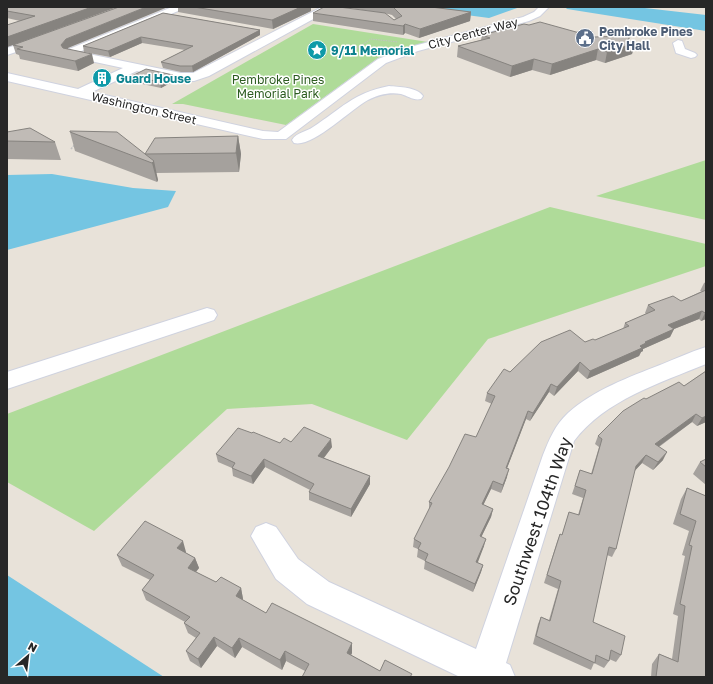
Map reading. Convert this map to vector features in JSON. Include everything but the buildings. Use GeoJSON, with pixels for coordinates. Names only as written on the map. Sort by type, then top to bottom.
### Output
{"type":"FeatureCollection","features":[{"type":"Feature","properties":{"kind":"street"},"geometry":{"type":"LineString","coordinates":[[180,7],[72,51],[71,54],[134,68],[190,78],[205,73],[325,9]]}},
{"type":"Feature","properties":{"kind":"street"},"geometry":{"type":"LineString","coordinates":[[313,7],[338,11]]}},
{"type":"Feature","properties":{"kind":"street","name":"City Center Way"},"geometry":{"type":"LineString","coordinates":[[281,136],[382,61],[414,49],[526,19],[537,14],[544,7]]}},
{"type":"Feature","properties":{"kind":"street"},"geometry":{"type":"LineString","coordinates":[[162,14],[184,18]]}},
{"type":"Feature","properties":{"kind":"street"},"geometry":{"type":"LineString","coordinates":[[261,31],[279,34]]}},
{"type":"Feature","properties":{"kind":"street"},"geometry":{"type":"LineString","coordinates":[[7,52],[48,38]]}},
{"type":"Feature","properties":{"kind":"street"},"geometry":{"type":"LineString","coordinates":[[678,44],[680,51],[691,55]]}},
{"type":"Feature","properties":{"kind":"street"},"geometry":{"type":"LineString","coordinates":[[108,76],[122,65]]}},
{"type":"Feature","properties":{"kind":"street"},"geometry":{"type":"LineString","coordinates":[[74,92],[108,76],[134,68]]}},
{"type":"Feature","properties":{"kind":"street","name":"Washington Street"},"geometry":{"type":"LineString","coordinates":[[7,77],[263,135],[281,136]]}},
{"type":"Feature","properties":{"kind":"street"},"geometry":{"type":"LineString","coordinates":[[299,140],[313,133],[367,94],[393,90],[408,92],[417,96]]}},
{"type":"Feature","properties":{"kind":"street"},"geometry":{"type":"LineString","coordinates":[[7,381],[207,315]]}},
{"type":"Feature","properties":{"kind":"street","name":"Southwest 104th Way"},"geometry":{"type":"LineString","coordinates":[[492,674],[556,455],[566,432],[583,415],[609,397],[706,355]]}},
{"type":"Feature","properties":{"kind":"street"},"geometry":{"type":"LineString","coordinates":[[266,536],[287,569],[318,592],[492,674]]}},
{"type":"Feature","properties":{"kind":"path"},"geometry":{"type":"LineString","coordinates":[[350,54],[373,39],[398,42]]}},
{"type":"Feature","properties":{"kind":"path"},"geometry":{"type":"LineString","coordinates":[[348,45],[360,47]]}},
{"type":"Feature","properties":{"kind":"path"},"geometry":{"type":"LineString","coordinates":[[71,149],[76,143]]}},
{"type":"Feature","properties":{"kind":"green space","name":"Pembroke Pines Memorial Park"},"geometry":{"type":"Polygon","coordinates":[[[313,24],[428,42],[378,58],[286,125],[183,104],[172,104],[313,24]]]}},
{"type":"Feature","properties":{"kind":"green space"},"geometry":{"type":"Polygon","coordinates":[[[706,160],[706,220],[596,196],[706,160]]]}},
{"type":"Feature","properties":{"kind":"green space"},"geometry":{"type":"Polygon","coordinates":[[[550,207],[706,244],[706,266],[488,339],[407,440],[312,404],[227,409],[94,531],[7,482],[7,414],[550,207]]]}},
{"type":"Feature","properties":{"kind":"water"},"geometry":{"type":"Polygon","coordinates":[[[406,7],[520,7],[489,18],[406,7]]]}},
{"type":"Feature","properties":{"kind":"water"},"geometry":{"type":"Polygon","coordinates":[[[565,7],[636,7],[706,15],[706,31],[567,9],[565,7]]]}},
{"type":"Feature","properties":{"kind":"water"},"geometry":{"type":"Polygon","coordinates":[[[52,174],[133,188],[176,191],[168,207],[7,250],[7,175],[52,174]]]}},
{"type":"Feature","properties":{"kind":"water"},"geometry":{"type":"Polygon","coordinates":[[[7,575],[164,677],[7,677],[7,575]]]}},
{"type":"Feature","properties":{"kind":"place","name":"Pembroke Pines City Hall"},"geometry":{"type":"Point","coordinates":[585,38]}},
{"type":"Feature","properties":{"kind":"place","name":"9/11 Memorial"},"geometry":{"type":"Point","coordinates":[317,50]}},
{"type":"Feature","properties":{"kind":"place","name":"Guard House"},"geometry":{"type":"Point","coordinates":[102,78]}}]}
